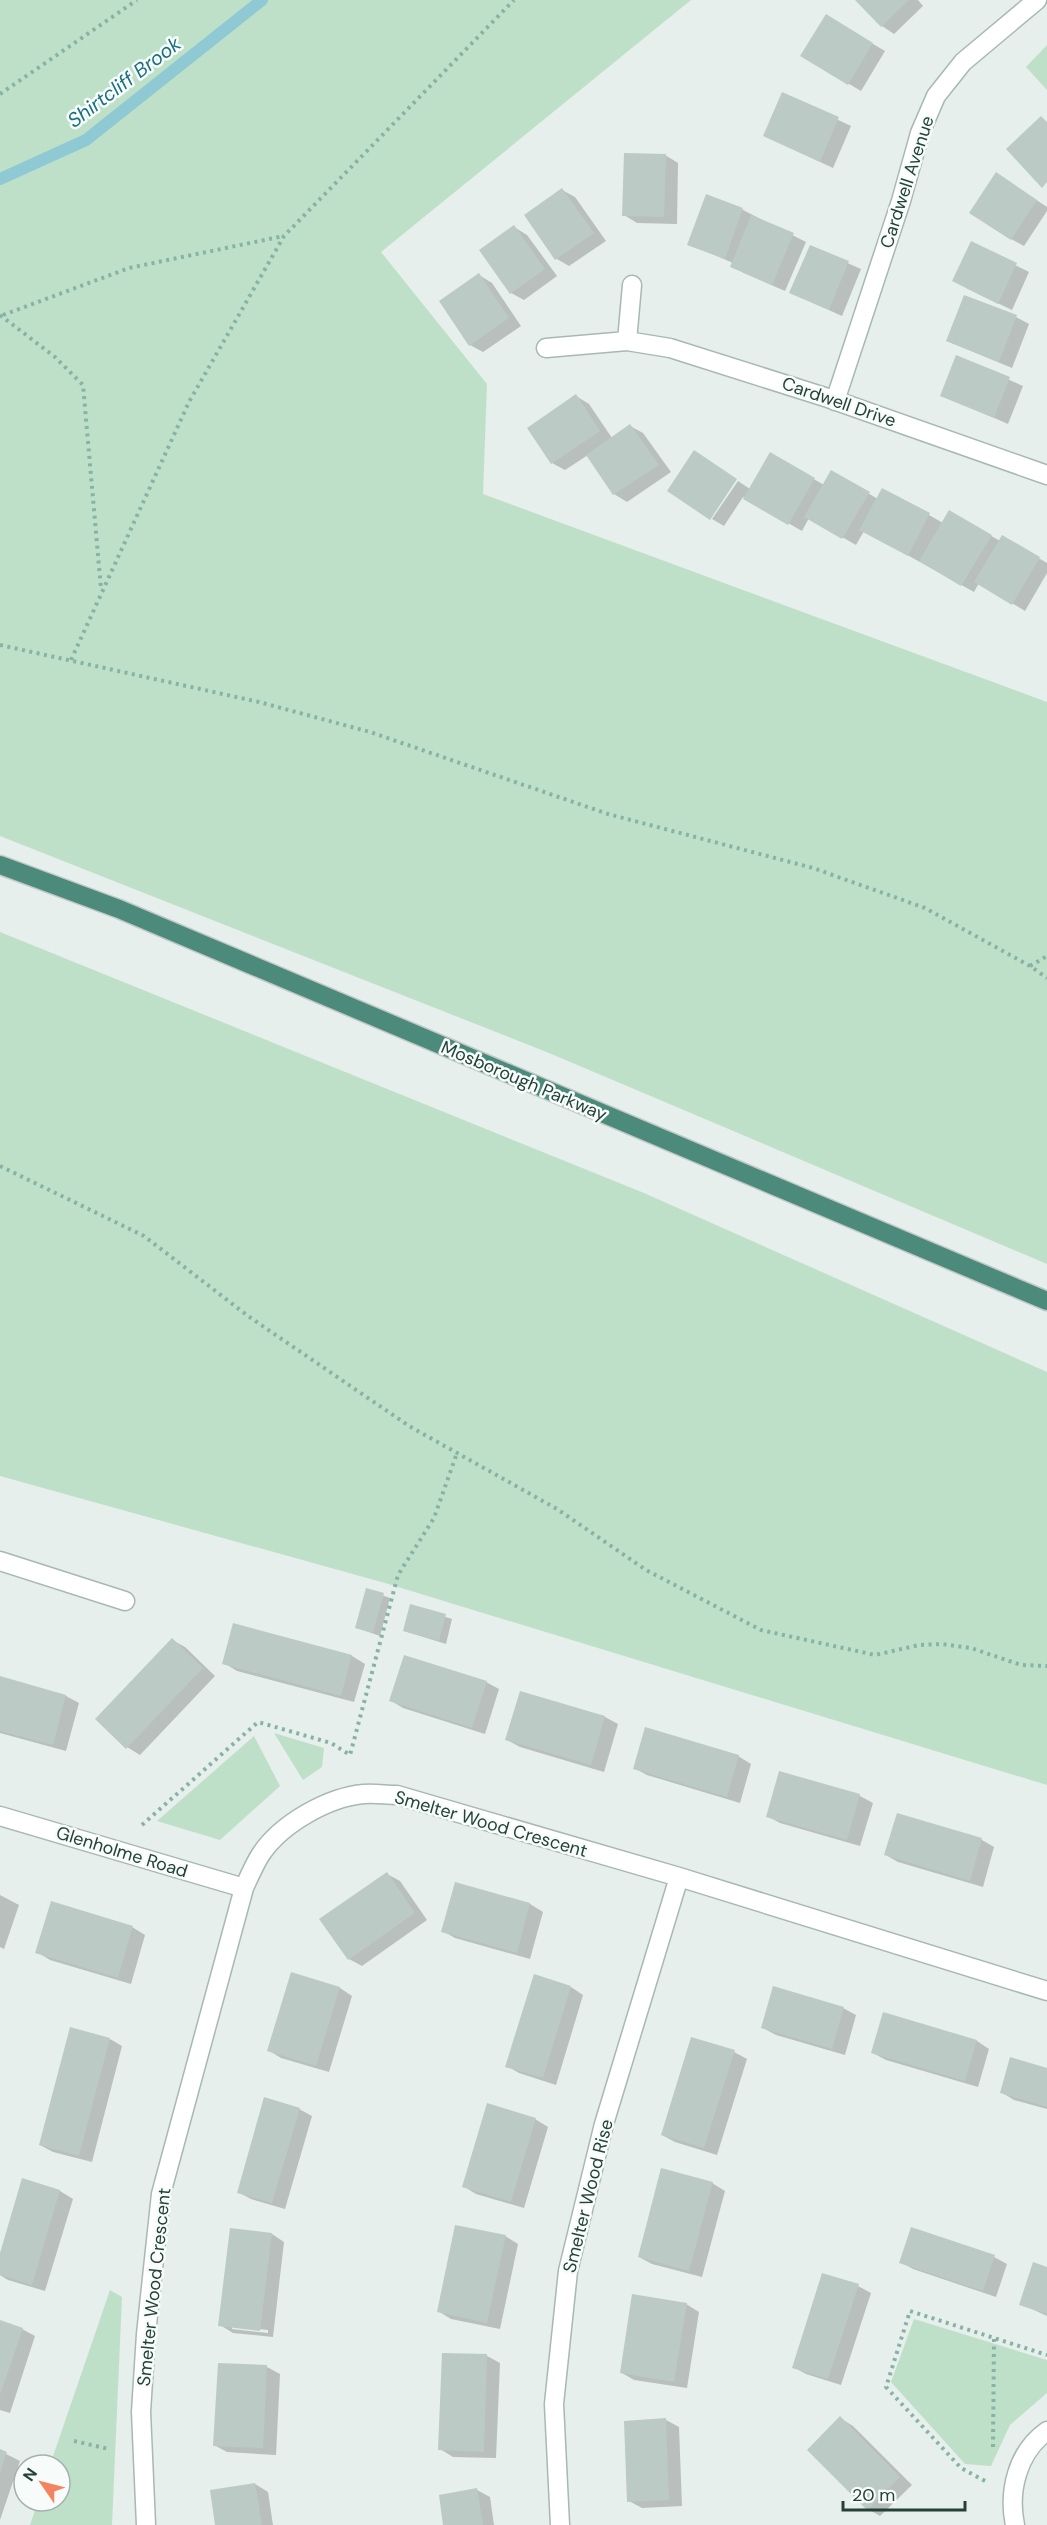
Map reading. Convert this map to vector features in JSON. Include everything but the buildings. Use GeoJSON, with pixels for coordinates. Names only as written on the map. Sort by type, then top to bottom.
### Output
{"type":"FeatureCollection","features":[{"type":"Feature","properties":{"kind":"highway","name":"Mosborough Parkway"},"geometry":{"type":"LineString","coordinates":[[0,865],[119,909],[1047,1301]]}},
{"type":"Feature","properties":{"kind":"street","name":"Cardwell Avenue"},"geometry":{"type":"LineString","coordinates":[[835,400],[901,201],[920,133],[936,96],[963,62],[1036,0]]}},
{"type":"Feature","properties":{"kind":"street"},"geometry":{"type":"LineString","coordinates":[[627,341],[632,285]]}},
{"type":"Feature","properties":{"kind":"street","name":"Cardwell Drive"},"geometry":{"type":"LineString","coordinates":[[546,348],[627,341],[670,348],[835,400],[1047,475]]}},
{"type":"Feature","properties":{"kind":"street"},"geometry":{"type":"LineString","coordinates":[[0,1561],[125,1601]]}},
{"type":"Feature","properties":{"kind":"street","name":"Smelter Wood Crescent"},"geometry":{"type":"LineString","coordinates":[[146,2525],[141,2412],[146,2334],[161,2194],[244,1888],[261,1853],[285,1829],[306,1814],[326,1804],[363,1794],[397,1795],[679,1877],[1047,1990]]}},
{"type":"Feature","properties":{"kind":"street","name":"Glenholme Road"},"geometry":{"type":"LineString","coordinates":[[0,1816],[244,1888]]}},
{"type":"Feature","properties":{"kind":"street","name":"Smelter Wood Rise"},"geometry":{"type":"LineString","coordinates":[[560,2525],[554,2404],[568,2271],[604,2124],[679,1877]]}},
{"type":"Feature","properties":{"kind":"street"},"geometry":{"type":"LineString","coordinates":[[1015,2525],[1011,2504],[1015,2477],[1032,2446],[1047,2432]]}},
{"type":"Feature","properties":{"kind":"path"},"geometry":{"type":"LineString","coordinates":[[0,94],[137,0]]}},
{"type":"Feature","properties":{"kind":"path"},"geometry":{"type":"LineString","coordinates":[[70,660],[189,402],[284,236],[514,0]]}},
{"type":"Feature","properties":{"kind":"path"},"geometry":{"type":"LineString","coordinates":[[1,315],[129,268],[284,236]]}},
{"type":"Feature","properties":{"kind":"path"},"geometry":{"type":"LineString","coordinates":[[1,315],[55,357],[83,385],[101,589]]}},
{"type":"Feature","properties":{"kind":"path"},"geometry":{"type":"LineString","coordinates":[[0,645],[259,702],[370,732],[608,814],[813,867],[925,908],[1030,966],[1047,978]]}},
{"type":"Feature","properties":{"kind":"path"},"geometry":{"type":"LineString","coordinates":[[1030,966],[1047,956]]}},
{"type":"Feature","properties":{"kind":"path"},"geometry":{"type":"LineString","coordinates":[[0,1166],[144,1236],[248,1316],[409,1426],[557,1509],[646,1570],[761,1630],[875,1655],[919,1645],[942,1644],[971,1648],[1021,1665],[1047,1666]]}},
{"type":"Feature","properties":{"kind":"path"},"geometry":{"type":"LineString","coordinates":[[142,1825],[258,1722],[331,1743],[350,1755],[398,1575],[434,1518],[458,1453]]}},
{"type":"Feature","properties":{"kind":"path"},"geometry":{"type":"LineString","coordinates":[[991,2484],[962,2468],[886,2387],[910,2312],[1047,2355]]}},
{"type":"Feature","properties":{"kind":"path"},"geometry":{"type":"LineString","coordinates":[[993,2450],[994,2339]]}},
{"type":"Feature","properties":{"kind":"path"},"geometry":{"type":"LineString","coordinates":[[74,2441],[109,2449]]}},
{"type":"Feature","properties":{"kind":"green space"},"geometry":{"type":"Polygon","coordinates":[[[0,0],[691,0],[381,252],[487,384],[483,494],[1047,702],[1047,1264],[549,1053],[0,836],[0,0]]]}},
{"type":"Feature","properties":{"kind":"green space"},"geometry":{"type":"Polygon","coordinates":[[[1047,45],[1047,90],[1026,67],[1047,45]]]}},
{"type":"Feature","properties":{"kind":"green space"},"geometry":{"type":"Polygon","coordinates":[[[0,932],[644,1193],[1047,1372],[1047,1785],[385,1583],[0,1476],[0,932]]]}},
{"type":"Feature","properties":{"kind":"green space"},"geometry":{"type":"Polygon","coordinates":[[[274,1733],[324,1748],[322,1767],[303,1780],[274,1733]]]}},
{"type":"Feature","properties":{"kind":"green space"},"geometry":{"type":"Polygon","coordinates":[[[254,1736],[280,1786],[220,1840],[157,1821],[254,1736]]]}},
{"type":"Feature","properties":{"kind":"green space"},"geometry":{"type":"Polygon","coordinates":[[[110,2290],[122,2297],[112,2525],[30,2525],[34,2513],[72,2513],[72,2453],[54,2453],[110,2290]]]}},
{"type":"Feature","properties":{"kind":"green space"},"geometry":{"type":"Polygon","coordinates":[[[914,2319],[1047,2360],[1047,2393],[1010,2425],[991,2466],[965,2464],[891,2382],[914,2319]]]}},
{"type":"Feature","properties":{"kind":"waterway","name":"Shirtcliff Brook"},"geometry":{"type":"LineString","coordinates":[[0,179],[86,140],[262,0]]}}]}
